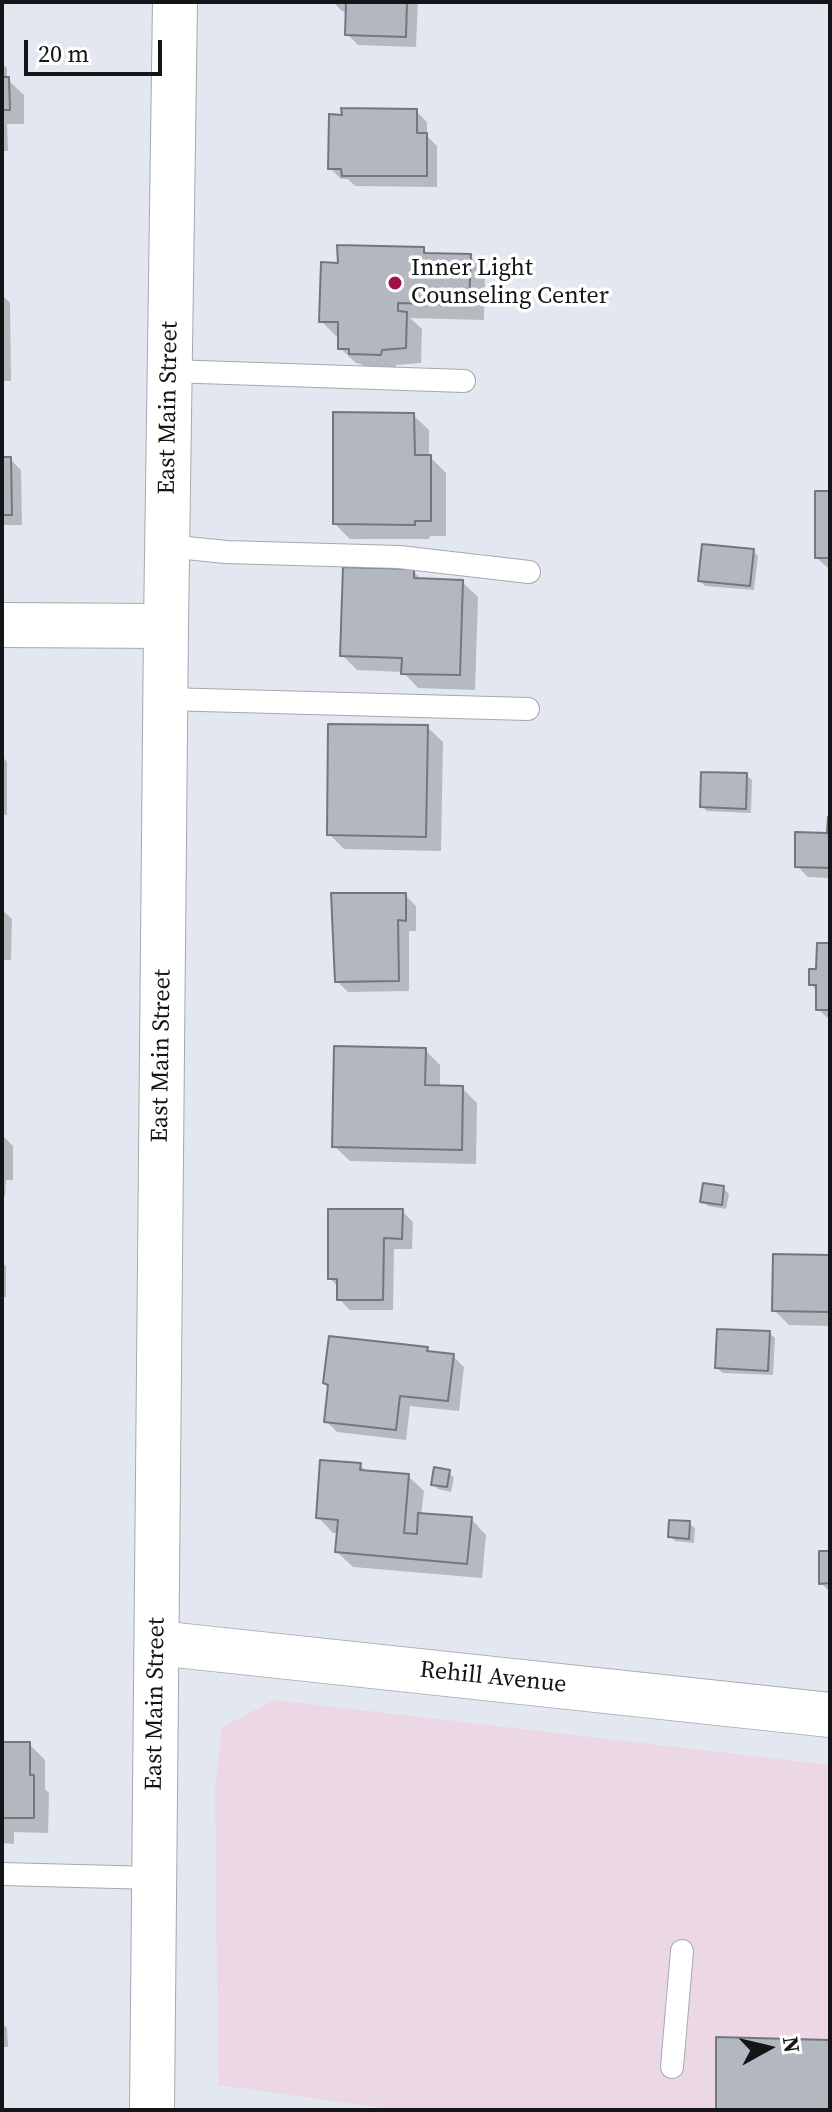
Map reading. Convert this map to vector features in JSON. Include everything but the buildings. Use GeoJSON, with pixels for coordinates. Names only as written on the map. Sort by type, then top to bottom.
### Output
{"type":"FeatureCollection","features":[{"type":"Feature","properties":{"kind":"street","name":"East Main Street"},"geometry":{"type":"LineString","coordinates":[[152,2110],[175,2]]}},
{"type":"Feature","properties":{"kind":"street"},"geometry":{"type":"LineString","coordinates":[[2,625],[166,626]]}},
{"type":"Feature","properties":{"kind":"street","name":"Rehill Avenue"},"geometry":{"type":"LineString","coordinates":[[157,1643],[830,1715]]}},
{"type":"Feature","properties":{"kind":"lane"},"geometry":{"type":"LineString","coordinates":[[170,371],[464,381]]}},
{"type":"Feature","properties":{"kind":"lane"},"geometry":{"type":"LineString","coordinates":[[167,546],[226,552],[399,557],[529,572]]}},
{"type":"Feature","properties":{"kind":"lane"},"geometry":{"type":"LineString","coordinates":[[165,699],[528,709]]}},
{"type":"Feature","properties":{"kind":"lane"},"geometry":{"type":"LineString","coordinates":[[2,1874],[154,1878]]}},
{"type":"Feature","properties":{"kind":"lane"},"geometry":{"type":"LineString","coordinates":[[672,2067],[682,1951]]}},
{"type":"Feature","properties":{"kind":"shaded area"},"geometry":{"type":"Polygon","coordinates":[[[275,1700],[830,1765],[830,2110],[398,2110],[218,2085],[215,1788],[222,1727],[275,1700]]]}},
{"type":"Feature","properties":{"kind":"place","name":"Inner Light Counseling Center"},"geometry":{"type":"Point","coordinates":[395,283]}}]}
